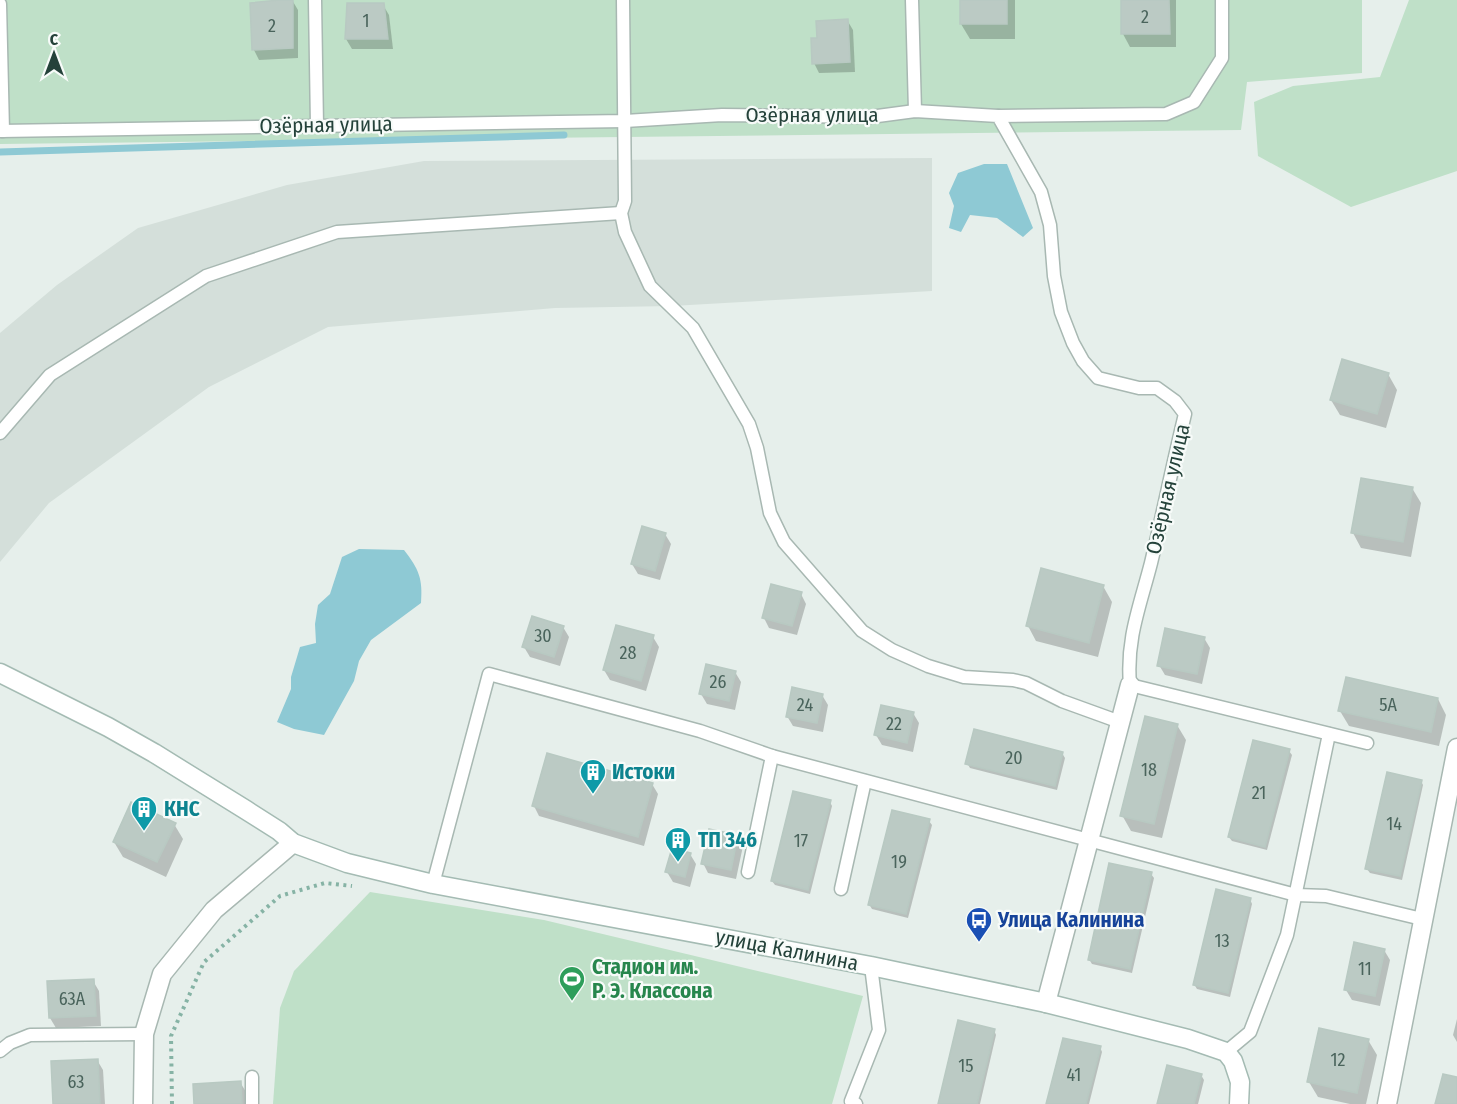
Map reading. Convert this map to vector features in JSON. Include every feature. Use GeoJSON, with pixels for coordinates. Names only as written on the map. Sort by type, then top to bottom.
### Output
{"type":"FeatureCollection","features":[{"type":"Feature","properties":{"kind":"street","name":"улица Калинина"},"geometry":{"type":"LineString","coordinates":[[0,674],[108,727],[154,753],[279,831],[293,843],[346,863],[433,884],[871,966],[1046,1003],[1188,1039],[1226,1053]]}},
{"type":"Feature","properties":{"kind":"street"},"geometry":{"type":"LineString","coordinates":[[1046,1003],[1087,840],[1130,685]]}},
{"type":"Feature","properties":{"kind":"street"},"geometry":{"type":"LineString","coordinates":[[1387,1104],[1457,748]]}},
{"type":"Feature","properties":{"kind":"street"},"geometry":{"type":"LineString","coordinates":[[143,1104],[144,1034],[162,974],[214,910],[293,843]]}},
{"type":"Feature","properties":{"kind":"street"},"geometry":{"type":"LineString","coordinates":[[1226,1053],[1233,1061],[1240,1082],[1239,1104]]}},
{"type":"Feature","properties":{"kind":"lane"},"geometry":{"type":"LineString","coordinates":[[315,0],[317,126]]}},
{"type":"Feature","properties":{"kind":"lane"},"geometry":{"type":"LineString","coordinates":[[623,0],[625,201],[621,213],[624,232],[650,286],[693,328],[748,424],[757,448],[770,513],[784,542],[862,631],[892,650],[928,666],[964,677],[1026,683],[1062,701],[1120,722]]}},
{"type":"Feature","properties":{"kind":"lane"},"geometry":{"type":"LineString","coordinates":[[912,0],[915,111]]}},
{"type":"Feature","properties":{"kind":"lane"},"geometry":{"type":"LineString","coordinates":[[998,116],[1166,114],[1194,102],[1222,58],[1222,0]]}},
{"type":"Feature","properties":{"kind":"lane"},"geometry":{"type":"LineString","coordinates":[[0,4],[1,131]]}},
{"type":"Feature","properties":{"kind":"lane","name":"Озёрная улица"},"geometry":{"type":"LineString","coordinates":[[1,131],[625,121],[722,114],[870,117],[915,111],[998,116],[1041,192],[1050,225],[1054,276],[1061,312],[1073,344],[1083,361],[1098,378],[1140,388],[1157,388],[1175,401],[1185,414],[1151,564],[1130,638],[1128,668],[1130,685]]}},
{"type":"Feature","properties":{"kind":"lane"},"geometry":{"type":"LineString","coordinates":[[0,433],[50,375],[206,276],[337,232],[621,213]]}},
{"type":"Feature","properties":{"kind":"lane"},"geometry":{"type":"LineString","coordinates":[[433,884],[489,674],[700,731],[772,756],[1296,895],[1326,896],[1422,919]]}},
{"type":"Feature","properties":{"kind":"lane"},"geometry":{"type":"LineString","coordinates":[[1130,685],[1367,743]]}},
{"type":"Feature","properties":{"kind":"lane"},"geometry":{"type":"LineString","coordinates":[[1226,1053],[1250,1032],[1287,935],[1329,734]]}},
{"type":"Feature","properties":{"kind":"lane"},"geometry":{"type":"LineString","coordinates":[[748,872],[772,756]]}},
{"type":"Feature","properties":{"kind":"lane"},"geometry":{"type":"LineString","coordinates":[[841,889],[865,781]]}},
{"type":"Feature","properties":{"kind":"lane"},"geometry":{"type":"LineString","coordinates":[[856,1104],[851,1101],[879,1030],[871,966]]}},
{"type":"Feature","properties":{"kind":"lane"},"geometry":{"type":"LineString","coordinates":[[0,1051],[10,1043],[30,1035],[144,1034]]}},
{"type":"Feature","properties":{"kind":"lane"},"geometry":{"type":"LineString","coordinates":[[252,1077],[252,1104]]}},
{"type":"Feature","properties":{"kind":"path"},"geometry":{"type":"LineString","coordinates":[[172,1104],[171,1036],[204,962],[280,896],[325,883],[360,887]]}},
{"type":"Feature","properties":{"kind":"shaded area"},"geometry":{"type":"Polygon","coordinates":[[[932,158],[932,291],[672,306],[555,308],[328,327],[209,387],[49,503],[0,562],[0,333],[57,285],[138,228],[287,185],[424,161],[932,158]]]}},
{"type":"Feature","properties":{"kind":"green space"},"geometry":{"type":"Polygon","coordinates":[[[0,0],[1362,0],[1362,73],[1247,82],[1241,130],[0,144],[0,0]]]}},
{"type":"Feature","properties":{"kind":"green space"},"geometry":{"type":"Polygon","coordinates":[[[1409,0],[1457,0],[1457,171],[1351,207],[1258,156],[1254,102],[1293,86],[1380,77],[1409,0]]]}},
{"type":"Feature","properties":{"kind":"green space","name":"Стадион им. Р. Э. Классона"},"geometry":{"type":"Polygon","coordinates":[[[370,892],[544,920],[863,996],[832,1104],[273,1104],[280,1008],[294,971],[370,892]]]}},
{"type":"Feature","properties":{"kind":"water"},"geometry":{"type":"Polygon","coordinates":[[[984,164],[1007,164],[1033,228],[1023,237],[997,218],[970,215],[961,232],[949,228],[954,206],[949,193],[958,173],[984,164]]]}},
{"type":"Feature","properties":{"kind":"water"},"geometry":{"type":"Polygon","coordinates":[[[359,549],[404,550],[419,575],[421,603],[371,640],[359,661],[354,681],[324,735],[294,729],[277,722],[291,689],[291,677],[300,647],[316,643],[315,624],[318,605],[330,594],[342,557],[359,549]]]}},
{"type":"Feature","properties":{"kind":"building"},"geometry":{"type":"Polygon","coordinates":[[[293,0],[293,48],[252,50],[250,3],[293,0]]]}},
{"type":"Feature","properties":{"kind":"building"},"geometry":{"type":"Polygon","coordinates":[[[960,0],[1007,0],[1007,24],[960,24],[960,0]]]}},
{"type":"Feature","properties":{"kind":"building"},"geometry":{"type":"Polygon","coordinates":[[[1121,0],[1169,0],[1170,34],[1121,34],[1121,0]]]}},
{"type":"Feature","properties":{"kind":"building"},"geometry":{"type":"Polygon","coordinates":[[[347,3],[384,3],[388,39],[345,39],[347,3]]]}},
{"type":"Feature","properties":{"kind":"building"},"geometry":{"type":"Polygon","coordinates":[[[848,19],[850,62],[812,64],[811,38],[817,38],[816,21],[848,19]]]}},
{"type":"Feature","properties":{"kind":"building"},"geometry":{"type":"Polygon","coordinates":[[[1342,359],[1389,373],[1377,414],[1330,400],[1342,359]]]}},
{"type":"Feature","properties":{"kind":"building"},"geometry":{"type":"Polygon","coordinates":[[[1361,478],[1413,487],[1403,542],[1351,533],[1361,478]]]}},
{"type":"Feature","properties":{"kind":"building"},"geometry":{"type":"Polygon","coordinates":[[[642,526],[666,533],[655,571],[631,564],[642,526]]]}},
{"type":"Feature","properties":{"kind":"building"},"geometry":{"type":"Polygon","coordinates":[[[1041,568],[1104,585],[1089,643],[1026,626],[1041,568]]]}},
{"type":"Feature","properties":{"kind":"building"},"geometry":{"type":"Polygon","coordinates":[[[771,584],[802,592],[792,626],[762,618],[771,584]]]}},
{"type":"Feature","properties":{"kind":"building"},"geometry":{"type":"Polygon","coordinates":[[[532,616],[564,626],[554,657],[522,647],[532,616]]]}},
{"type":"Feature","properties":{"kind":"building"},"geometry":{"type":"Polygon","coordinates":[[[616,625],[654,635],[641,681],[603,670],[616,625]]]}},
{"type":"Feature","properties":{"kind":"building"},"geometry":{"type":"Polygon","coordinates":[[[1165,628],[1205,637],[1197,674],[1157,666],[1165,628]]]}},
{"type":"Feature","properties":{"kind":"building"},"geometry":{"type":"Polygon","coordinates":[[[706,664],[736,671],[729,701],[699,694],[706,664]]]}},
{"type":"Feature","properties":{"kind":"building"},"geometry":{"type":"Polygon","coordinates":[[[1346,677],[1438,698],[1431,732],[1338,711],[1346,677]]]}},
{"type":"Feature","properties":{"kind":"building"},"geometry":{"type":"Polygon","coordinates":[[[792,687],[823,694],[817,723],[786,717],[792,687]]]}},
{"type":"Feature","properties":{"kind":"building"},"geometry":{"type":"Polygon","coordinates":[[[881,705],[914,712],[907,743],[874,735],[881,705]]]}},
{"type":"Feature","properties":{"kind":"building"},"geometry":{"type":"Polygon","coordinates":[[[1145,716],[1178,724],[1154,824],[1120,816],[1145,716]]]}},
{"type":"Feature","properties":{"kind":"building"},"geometry":{"type":"Polygon","coordinates":[[[974,729],[1063,752],[1055,786],[965,764],[974,729]]]}},
{"type":"Feature","properties":{"kind":"building"},"geometry":{"type":"Polygon","coordinates":[[[1253,740],[1290,749],[1265,847],[1228,837],[1253,740]]]}},
{"type":"Feature","properties":{"kind":"building","name":"Истоки"},"geometry":{"type":"Polygon","coordinates":[[[547,753],[653,783],[638,837],[532,806],[547,753]]]}},
{"type":"Feature","properties":{"kind":"building"},"geometry":{"type":"Polygon","coordinates":[[[1387,772],[1422,780],[1400,876],[1365,869],[1387,772]]]}},
{"type":"Feature","properties":{"kind":"building"},"geometry":{"type":"Polygon","coordinates":[[[793,791],[831,800],[808,890],[771,881],[793,791]]]}},
{"type":"Feature","properties":{"kind":"building","name":"КНС"},"geometry":{"type":"Polygon","coordinates":[[[131,802],[176,823],[157,862],[113,842],[131,802]]]}},
{"type":"Feature","properties":{"kind":"building"},"geometry":{"type":"Polygon","coordinates":[[[892,810],[930,819],[906,914],[868,905],[892,810]]]}},
{"type":"Feature","properties":{"kind":"building"},"geometry":{"type":"Polygon","coordinates":[[[709,829],[738,835],[731,870],[701,864],[709,829]]]}},
{"type":"Feature","properties":{"kind":"building","name":"ТП 346"},"geometry":{"type":"Polygon","coordinates":[[[672,848],[691,853],[685,877],[665,872],[672,848]]]}},
{"type":"Feature","properties":{"kind":"building"},"geometry":{"type":"Polygon","coordinates":[[[1109,863],[1152,872],[1130,969],[1088,960],[1109,863]]]}},
{"type":"Feature","properties":{"kind":"building"},"geometry":{"type":"Polygon","coordinates":[[[1216,889],[1251,898],[1228,993],[1193,985],[1216,889]]]}},
{"type":"Feature","properties":{"kind":"building"},"geometry":{"type":"Polygon","coordinates":[[[1354,942],[1385,949],[1375,996],[1344,990],[1354,942]]]}},
{"type":"Feature","properties":{"kind":"building"},"geometry":{"type":"Polygon","coordinates":[[[94,979],[96,1016],[49,1018],[47,981],[94,979]]]}},
{"type":"Feature","properties":{"kind":"building"},"geometry":{"type":"Polygon","coordinates":[[[958,1020],[995,1029],[977,1104],[938,1104],[958,1020]]]}},
{"type":"Feature","properties":{"kind":"building"},"geometry":{"type":"Polygon","coordinates":[[[1319,1028],[1369,1039],[1357,1093],[1307,1082],[1319,1028]]]}},
{"type":"Feature","properties":{"kind":"building"},"geometry":{"type":"Polygon","coordinates":[[[1063,1038],[1101,1046],[1086,1104],[1046,1104],[1063,1038]]]}},
{"type":"Feature","properties":{"kind":"building"},"geometry":{"type":"Polygon","coordinates":[[[98,1059],[100,1104],[53,1104],[51,1061],[98,1059]]]}},
{"type":"Feature","properties":{"kind":"building"},"geometry":{"type":"Polygon","coordinates":[[[1167,1065],[1202,1074],[1194,1104],[1157,1104],[1167,1065]]]}},
{"type":"Feature","properties":{"kind":"building"},"geometry":{"type":"Polygon","coordinates":[[[1443,1074],[1457,1077],[1457,1104],[1435,1104],[1443,1074]]]}},
{"type":"Feature","properties":{"kind":"building"},"geometry":{"type":"Polygon","coordinates":[[[241,1081],[242,1104],[194,1104],[193,1084],[241,1081]]]}},
{"type":"Feature","properties":{"kind":"waterway"},"geometry":{"type":"LineString","coordinates":[[0,152],[564,135]]}},
{"type":"Feature","properties":{"kind":"place","name":"Истоки"},"geometry":{"type":"Point","coordinates":[593,795]}},
{"type":"Feature","properties":{"kind":"place","name":"КНС"},"geometry":{"type":"Point","coordinates":[144,832]}},
{"type":"Feature","properties":{"kind":"place","name":"ТП 346"},"geometry":{"type":"Point","coordinates":[678,863]}},
{"type":"Feature","properties":{"kind":"place","name":"Улица Калинина"},"geometry":{"type":"Point","coordinates":[979,943]}},
{"type":"Feature","properties":{"kind":"place","name":"Стадион им. Р. Э. Классона"},"geometry":{"type":"Point","coordinates":[572,1002]}}]}
